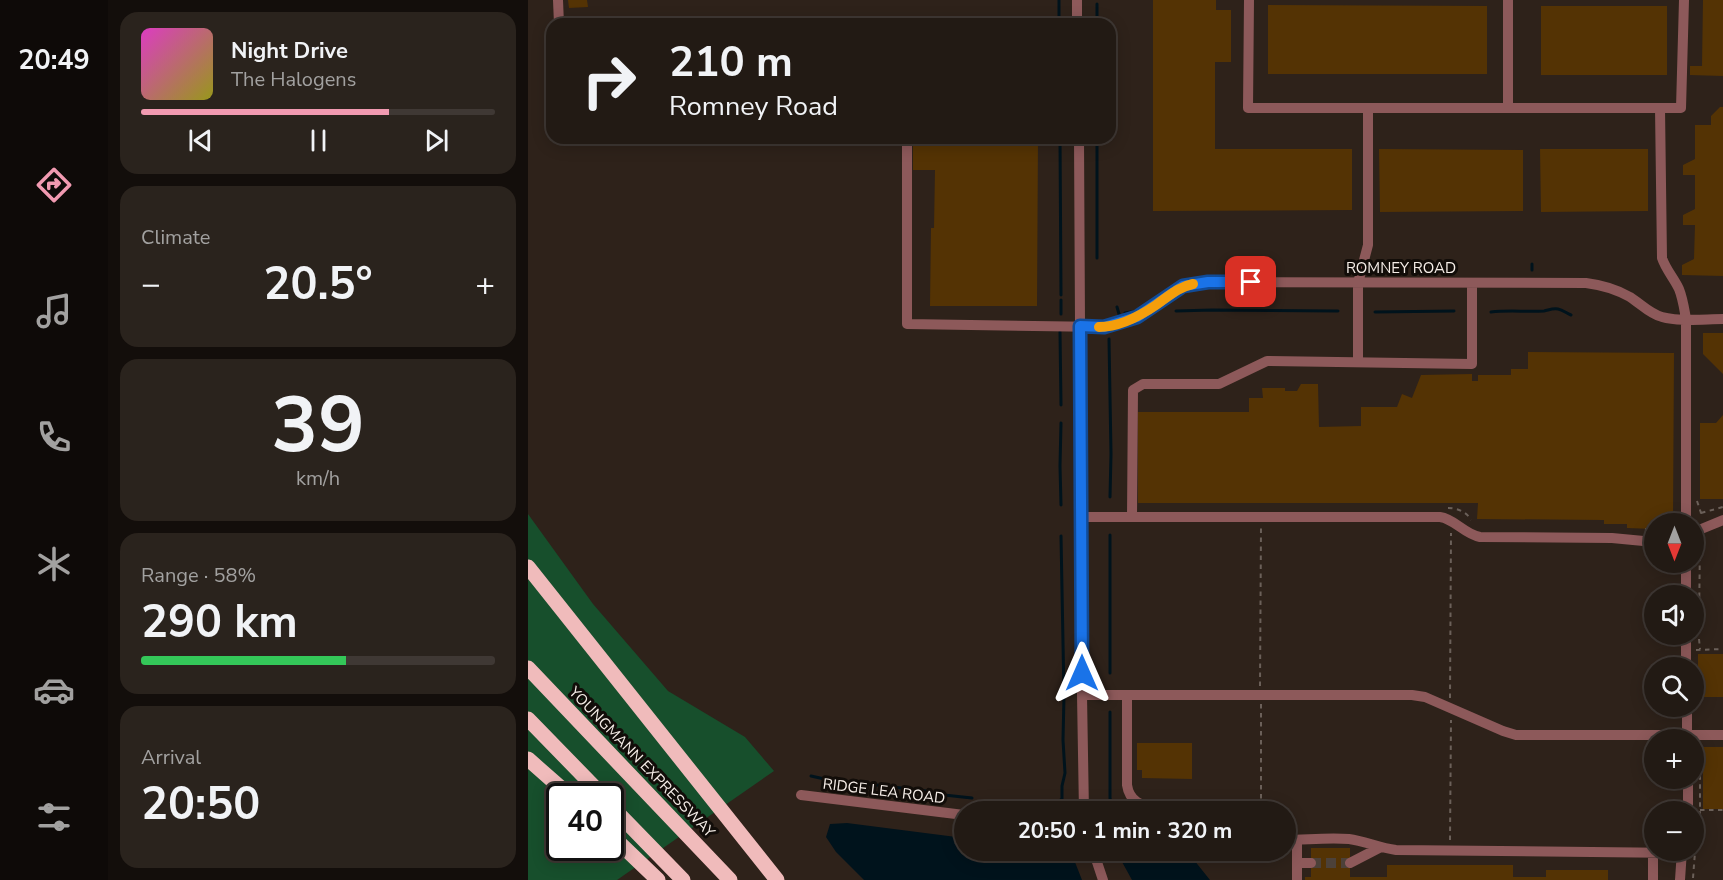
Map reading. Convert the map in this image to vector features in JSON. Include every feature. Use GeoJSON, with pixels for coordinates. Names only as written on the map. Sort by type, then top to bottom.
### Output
{"type":"FeatureCollection","features":[{"type":"Feature","properties":{"kind":"highway"},"geometry":{"type":"LineString","coordinates":[[528,567],[777,880]]}},
{"type":"Feature","properties":{"kind":"highway","name":"YOUNGMANN EXPRESSWAY"},"geometry":{"type":"LineString","coordinates":[[528,668],[730,880]]}},
{"type":"Feature","properties":{"kind":"highway"},"geometry":{"type":"LineString","coordinates":[[528,719],[590,783]]}},
{"type":"Feature","properties":{"kind":"highway"},"geometry":{"type":"LineString","coordinates":[[528,759],[555,783]]}},
{"type":"Feature","properties":{"kind":"highway"},"geometry":{"type":"LineString","coordinates":[[624,819],[683,880]]}},
{"type":"Feature","properties":{"kind":"highway"},"geometry":{"type":"LineString","coordinates":[[624,847],[658,880]]}},
{"type":"Feature","properties":{"kind":"street"},"geometry":{"type":"LineString","coordinates":[[558,0],[559,18]]}},
{"type":"Feature","properties":{"kind":"street"},"geometry":{"type":"LineString","coordinates":[[1077,0],[1077,18]]}},
{"type":"Feature","properties":{"kind":"street"},"geometry":{"type":"LineString","coordinates":[[1249,0],[1248,108],[1681,108],[1684,0]]}},
{"type":"Feature","properties":{"kind":"street"},"geometry":{"type":"LineString","coordinates":[[1508,0],[1508,108]]}},
{"type":"Feature","properties":{"kind":"street"},"geometry":{"type":"LineString","coordinates":[[1358,362],[1358,283],[1368,245],[1368,108]]}},
{"type":"Feature","properties":{"kind":"street"},"geometry":{"type":"LineString","coordinates":[[1660,108],[1662,258],[1679,290],[1684,303],[1686,319],[1686,513]]}},
{"type":"Feature","properties":{"kind":"street","name":"ROMNEY ROAD"},"geometry":{"type":"LineString","coordinates":[[907,144],[907,324],[1104,327],[1137,317],[1183,286],[1208,282],[1586,283],[1614,289],[1654,314],[1671,319],[1723,319]]}},
{"type":"Feature","properties":{"kind":"street"},"geometry":{"type":"LineString","coordinates":[[1079,144],[1084,801]]}},
{"type":"Feature","properties":{"kind":"street"},"geometry":{"type":"LineString","coordinates":[[1132,516],[1133,390],[1143,384],[1220,384],[1267,361],[1472,364],[1472,283]]}},
{"type":"Feature","properties":{"kind":"street"},"geometry":{"type":"LineString","coordinates":[[1081,517],[1440,517],[1446,518],[1472,536],[1480,537],[1612,538],[1644,541]]}},
{"type":"Feature","properties":{"kind":"street"},"geometry":{"type":"LineString","coordinates":[[1704,530],[1723,519]]}},
{"type":"Feature","properties":{"kind":"street"},"geometry":{"type":"LineString","coordinates":[[1082,695],[1412,695],[1425,697],[1516,735],[1644,736]]}},
{"type":"Feature","properties":{"kind":"street"},"geometry":{"type":"LineString","coordinates":[[1127,695],[1127,785],[1128,794],[1135,801]]}},
{"type":"Feature","properties":{"kind":"street"},"geometry":{"type":"LineString","coordinates":[[1704,736],[1723,735]]}},
{"type":"Feature","properties":{"kind":"street","name":"RIDGE LEA ROAD"},"geometry":{"type":"LineString","coordinates":[[801,795],[954,814]]}},
{"type":"Feature","properties":{"kind":"street"},"geometry":{"type":"LineString","coordinates":[[1296,840],[1348,839],[1379,848],[1396,850],[1644,853]]}},
{"type":"Feature","properties":{"kind":"street"},"geometry":{"type":"LineString","coordinates":[[1350,863],[1379,848]]}},
{"type":"Feature","properties":{"kind":"street"},"geometry":{"type":"LineString","coordinates":[[1296,859],[1297,880]]}},
{"type":"Feature","properties":{"kind":"street"},"geometry":{"type":"LineString","coordinates":[[1097,861],[1103,880]]}},
{"type":"Feature","properties":{"kind":"street"},"geometry":{"type":"LineString","coordinates":[[1653,861],[1653,880]]}},
{"type":"Feature","properties":{"kind":"street"},"geometry":{"type":"LineString","coordinates":[[1680,880],[1681,861]]}},
{"type":"Feature","properties":{"kind":"street"},"geometry":{"type":"LineString","coordinates":[[1297,863],[1311,863]]}},
{"type":"Feature","properties":{"kind":"path"},"geometry":{"type":"LineString","coordinates":[[1701,513],[1723,507]]}},
{"type":"Feature","properties":{"kind":"path"},"geometry":{"type":"LineString","coordinates":[[1260,688],[1261,527]]}},
{"type":"Feature","properties":{"kind":"path"},"geometry":{"type":"LineString","coordinates":[[1450,532],[1450,701]]}},
{"type":"Feature","properties":{"kind":"path"},"geometry":{"type":"LineString","coordinates":[[1700,645],[1700,649]]}},
{"type":"Feature","properties":{"kind":"path"},"geometry":{"type":"LineString","coordinates":[[1696,657],[1696,649],[1723,649]]}},
{"type":"Feature","properties":{"kind":"path"},"geometry":{"type":"LineString","coordinates":[[1261,701],[1261,801]]}},
{"type":"Feature","properties":{"kind":"path"},"geometry":{"type":"LineString","coordinates":[[1450,715],[1450,843]]}},
{"type":"Feature","properties":{"kind":"path"},"geometry":{"type":"LineString","coordinates":[[1704,810],[1723,810]]}},
{"type":"Feature","properties":{"kind":"green space"},"geometry":{"type":"Polygon","coordinates":[[[528,514],[593,604],[668,691],[745,737],[774,771],[617,880],[528,880],[528,514]]]}},
{"type":"Feature","properties":{"kind":"water"},"geometry":{"type":"Polygon","coordinates":[[[847,823],[954,837],[954,861],[1075,861],[1082,880],[864,880],[836,852],[826,837],[830,824],[847,823]]]}},
{"type":"Feature","properties":{"kind":"water"},"geometry":{"type":"Polygon","coordinates":[[[1122,861],[1195,861],[1210,880],[1132,880],[1122,861]]]}},
{"type":"Feature","properties":{"kind":"building"},"geometry":{"type":"Polygon","coordinates":[[[568,0],[587,0],[588,7],[569,8],[568,0]]]}},
{"type":"Feature","properties":{"kind":"building"},"geometry":{"type":"Polygon","coordinates":[[[1153,0],[1216,0],[1216,10],[1231,10],[1231,62],[1215,62],[1215,149],[1352,149],[1352,210],[1153,211],[1153,0]]]}},
{"type":"Feature","properties":{"kind":"building"},"geometry":{"type":"Polygon","coordinates":[[[1703,0],[1723,0],[1723,76],[1690,75],[1690,66],[1702,66],[1703,0]]]}},
{"type":"Feature","properties":{"kind":"building"},"geometry":{"type":"Polygon","coordinates":[[[1268,5],[1487,6],[1487,74],[1268,74],[1268,5]]]}},
{"type":"Feature","properties":{"kind":"building"},"geometry":{"type":"Polygon","coordinates":[[[1541,6],[1667,6],[1667,75],[1541,75],[1541,6]]]}},
{"type":"Feature","properties":{"kind":"building"},"geometry":{"type":"Polygon","coordinates":[[[1723,107],[1723,276],[1682,275],[1682,265],[1694,259],[1695,225],[1683,225],[1683,215],[1695,209],[1695,175],[1683,175],[1683,165],[1695,159],[1695,125],[1711,125],[1711,116],[1723,107]]]}},
{"type":"Feature","properties":{"kind":"building"},"geometry":{"type":"Polygon","coordinates":[[[913,144],[1038,144],[1037,306],[930,306],[931,228],[934,228],[935,170],[913,170],[913,144]]]}},
{"type":"Feature","properties":{"kind":"building"},"geometry":{"type":"Polygon","coordinates":[[[1379,149],[1523,150],[1523,211],[1380,212],[1379,149]]]}},
{"type":"Feature","properties":{"kind":"building"},"geometry":{"type":"Polygon","coordinates":[[[1540,149],[1648,149],[1648,211],[1541,212],[1540,149]]]}},
{"type":"Feature","properties":{"kind":"building"},"geometry":{"type":"Polygon","coordinates":[[[1703,333],[1723,333],[1723,374],[1703,354],[1703,333]]]}},
{"type":"Feature","properties":{"kind":"building"},"geometry":{"type":"Polygon","coordinates":[[[1528,352],[1674,353],[1673,513],[1644,513],[1644,529],[1627,528],[1627,524],[1604,524],[1604,520],[1477,519],[1478,503],[1138,503],[1138,412],[1249,412],[1249,398],[1263,398],[1262,388],[1285,388],[1285,391],[1297,391],[1301,384],[1318,384],[1319,427],[1361,426],[1361,407],[1397,407],[1402,394],[1412,398],[1421,375],[1472,374],[1472,381],[1478,381],[1478,375],[1511,375],[1511,369],[1528,369],[1528,352]]]}},
{"type":"Feature","properties":{"kind":"building"},"geometry":{"type":"Polygon","coordinates":[[[1723,415],[1723,499],[1700,499],[1700,423],[1716,423],[1723,415]]]}},
{"type":"Feature","properties":{"kind":"building"},"geometry":{"type":"Polygon","coordinates":[[[1698,654],[1723,654],[1723,697],[1704,697],[1704,657],[1698,657],[1698,654]]]}},
{"type":"Feature","properties":{"kind":"building"},"geometry":{"type":"Polygon","coordinates":[[[1137,743],[1192,743],[1192,779],[1142,778],[1142,770],[1137,770],[1137,743]]]}},
{"type":"Feature","properties":{"kind":"building"},"geometry":{"type":"Polygon","coordinates":[[[1704,747],[1723,747],[1723,809],[1704,809],[1704,747]]]}},
{"type":"Feature","properties":{"kind":"building"},"geometry":{"type":"Polygon","coordinates":[[[1311,848],[1350,848],[1350,877],[1387,877],[1387,865],[1513,865],[1513,877],[1546,877],[1546,870],[1608,870],[1608,880],[1305,880],[1305,877],[1311,877],[1311,848]]]}},
{"type":"Feature","properties":{"kind":"waterway"},"geometry":{"type":"LineString","coordinates":[[1059,0],[1059,18]]}},
{"type":"Feature","properties":{"kind":"waterway"},"geometry":{"type":"LineString","coordinates":[[1097,4],[1097,18]]}},
{"type":"Feature","properties":{"kind":"waterway"},"geometry":{"type":"LineString","coordinates":[[1060,144],[1061,295]]}},
{"type":"Feature","properties":{"kind":"waterway"},"geometry":{"type":"LineString","coordinates":[[1097,144],[1097,258]]}},
{"type":"Feature","properties":{"kind":"waterway"},"geometry":{"type":"LineString","coordinates":[[1532,264],[1532,270]]}},
{"type":"Feature","properties":{"kind":"waterway"},"geometry":{"type":"LineString","coordinates":[[1061,300],[1061,314]]}},
{"type":"Feature","properties":{"kind":"waterway"},"geometry":{"type":"LineString","coordinates":[[1117,307],[1119,314]]}},
{"type":"Feature","properties":{"kind":"waterway"},"geometry":{"type":"LineString","coordinates":[[1491,312],[1556,309],[1571,315]]}},
{"type":"Feature","properties":{"kind":"waterway"},"geometry":{"type":"LineString","coordinates":[[1125,313],[1137,311]]}},
{"type":"Feature","properties":{"kind":"waterway"},"geometry":{"type":"LineString","coordinates":[[1176,311],[1338,311]]}},
{"type":"Feature","properties":{"kind":"waterway"},"geometry":{"type":"LineString","coordinates":[[1375,312],[1454,311]]}},
{"type":"Feature","properties":{"kind":"waterway"},"geometry":{"type":"LineString","coordinates":[[1060,332],[1061,405]]}},
{"type":"Feature","properties":{"kind":"waterway"},"geometry":{"type":"LineString","coordinates":[[1109,339],[1110,497]]}},
{"type":"Feature","properties":{"kind":"waterway"},"geometry":{"type":"LineString","coordinates":[[1061,423],[1061,505]]}},
{"type":"Feature","properties":{"kind":"waterway"},"geometry":{"type":"LineString","coordinates":[[1110,535],[1110,673]]}},
{"type":"Feature","properties":{"kind":"waterway"},"geometry":{"type":"LineString","coordinates":[[1059,801],[1062,799],[1065,773],[1061,536]]}},
{"type":"Feature","properties":{"kind":"waterway"},"geometry":{"type":"LineString","coordinates":[[1110,712],[1111,801]]}},
{"type":"Feature","properties":{"kind":"waterway"},"geometry":{"type":"LineString","coordinates":[[811,776],[829,780]]}},
{"type":"Feature","properties":{"kind":"waterway"},"geometry":{"type":"LineString","coordinates":[[860,783],[926,791]]}},
{"type":"Feature","properties":{"kind":"waterway"},"geometry":{"type":"LineString","coordinates":[[944,795],[972,798]]}},
{"type":"Feature","properties":{"kind":"tunnel"},"geometry":{"type":"LineString","coordinates":[[1311,863],[1350,863]]}},
{"type":"Feature","properties":{"kind":"slow traffic"},"geometry":{"type":"LineString","coordinates":[[1099,327],[1137,317],[1183,286],[1193,284]]}},
{"type":"Feature","properties":{"kind":"route"},"geometry":{"type":"LineString","coordinates":[[1082,673],[1080,326],[1104,327],[1137,317],[1183,286],[1208,282],[1251,282]]}}]}
